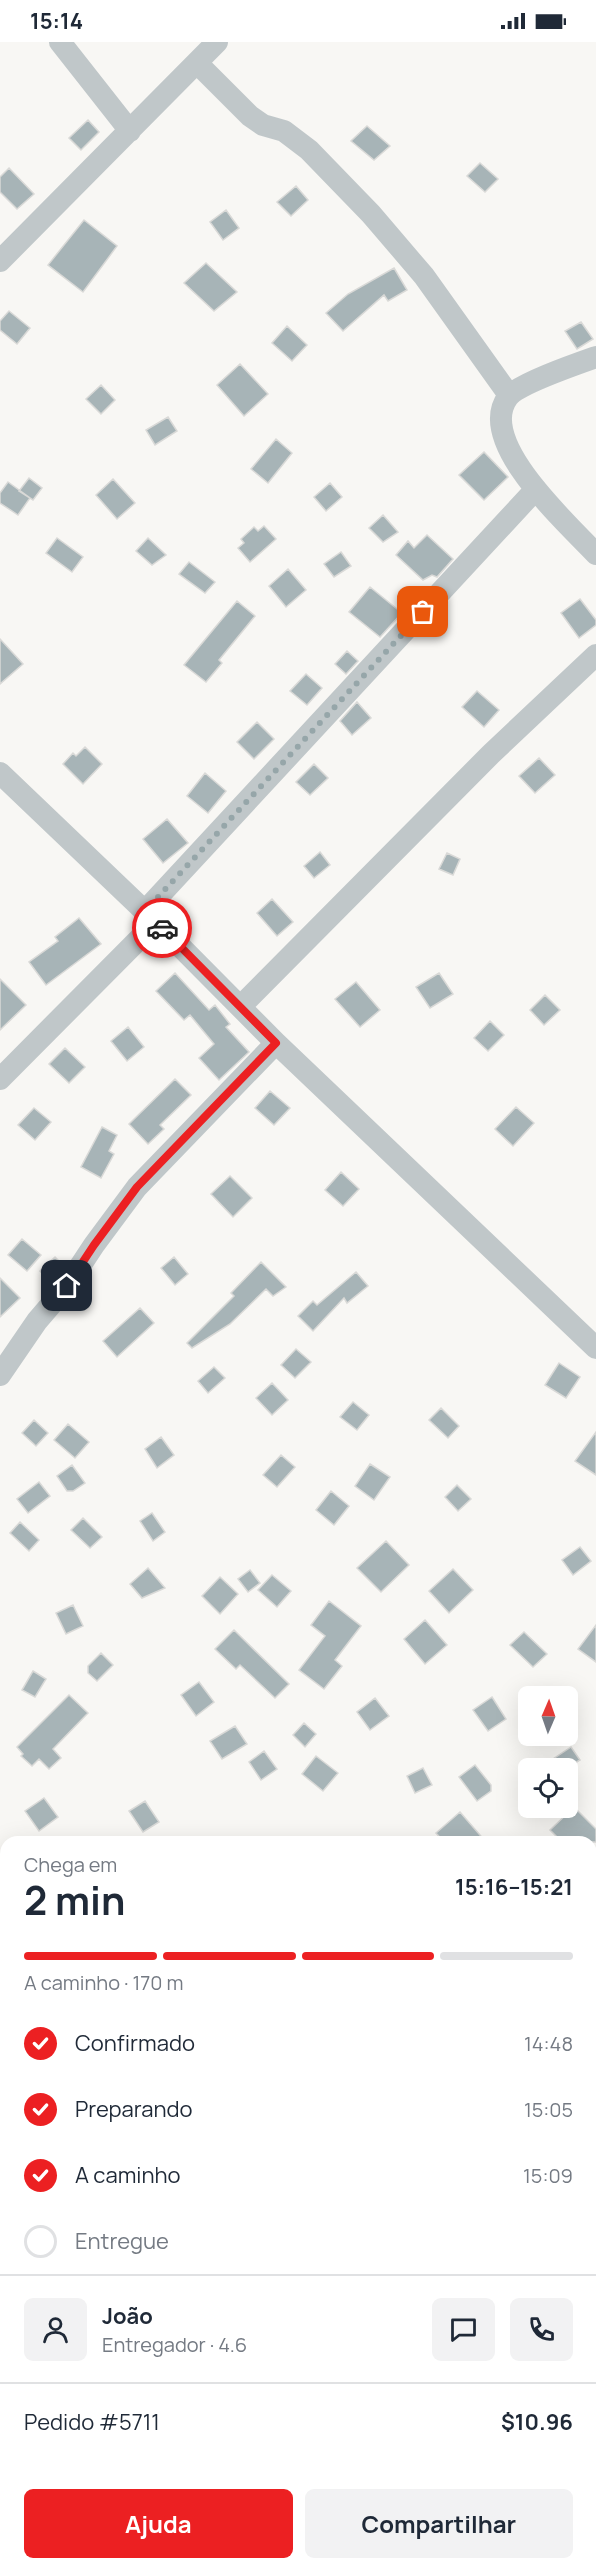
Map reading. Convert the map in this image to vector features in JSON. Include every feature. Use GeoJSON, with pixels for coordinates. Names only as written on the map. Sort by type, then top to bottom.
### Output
{"type":"FeatureCollection","features":[{"type":"Feature","properties":{"kind":"street"},"geometry":{"type":"LineString","coordinates":[[60,42],[130,131]]}},
{"type":"Feature","properties":{"kind":"street"},"geometry":{"type":"LineString","coordinates":[[0,261],[217,42]]}},
{"type":"Feature","properties":{"kind":"street"},"geometry":{"type":"LineString","coordinates":[[197,63],[250,116],[263,124],[284,131],[309,150],[371,214],[424,276],[509,395]]}},
{"type":"Feature","properties":{"kind":"street"},"geometry":{"type":"LineString","coordinates":[[596,357],[532,382],[509,395],[500,413],[499,423],[506,446],[536,489],[596,554]]}},
{"type":"Feature","properties":{"kind":"street"},"geometry":{"type":"LineString","coordinates":[[0,1079],[151,917],[536,489]]}},
{"type":"Feature","properties":{"kind":"street"},"geometry":{"type":"LineString","coordinates":[[241,1006],[491,754],[596,655]]}},
{"type":"Feature","properties":{"kind":"street"},"geometry":{"type":"LineString","coordinates":[[0,773],[151,917],[276,1043],[596,1348]]}},
{"type":"Feature","properties":{"kind":"street"},"geometry":{"type":"LineString","coordinates":[[0,1375],[37,1321],[67,1286],[137,1187],[276,1043]]}},
{"type":"Feature","properties":{"kind":"building"},"geometry":{"type":"Polygon","coordinates":[[[88,120],[99,132],[81,150],[69,138],[88,120]]]}},
{"type":"Feature","properties":{"kind":"building"},"geometry":{"type":"Polygon","coordinates":[[[367,126],[390,146],[374,160],[351,141],[367,126]]]}},
{"type":"Feature","properties":{"kind":"building"},"geometry":{"type":"Polygon","coordinates":[[[480,163],[498,179],[485,192],[467,176],[480,163]]]}},
{"type":"Feature","properties":{"kind":"building"},"geometry":{"type":"Polygon","coordinates":[[[9,168],[34,194],[17,209],[0,192],[0,177],[9,168]]]}},
{"type":"Feature","properties":{"kind":"building"},"geometry":{"type":"Polygon","coordinates":[[[296,186],[308,200],[291,216],[277,202],[296,186]]]}},
{"type":"Feature","properties":{"kind":"building"},"geometry":{"type":"Polygon","coordinates":[[[226,210],[239,228],[223,240],[210,222],[226,210]]]}},
{"type":"Feature","properties":{"kind":"building"},"geometry":{"type":"Polygon","coordinates":[[[84,220],[117,246],[83,292],[48,265],[84,220]]]}},
{"type":"Feature","properties":{"kind":"building"},"geometry":{"type":"Polygon","coordinates":[[[206,263],[237,292],[214,311],[184,283],[206,263]]]}},
{"type":"Feature","properties":{"kind":"building"},"geometry":{"type":"Polygon","coordinates":[[[394,268],[407,290],[388,301],[384,295],[343,331],[326,313],[348,294],[394,268]]]}},
{"type":"Feature","properties":{"kind":"building"},"geometry":{"type":"Polygon","coordinates":[[[9,311],[30,328],[17,344],[0,330],[0,321],[9,311]]]}},
{"type":"Feature","properties":{"kind":"building"},"geometry":{"type":"Polygon","coordinates":[[[581,322],[593,339],[577,349],[565,331],[581,322]]]}},
{"type":"Feature","properties":{"kind":"building"},"geometry":{"type":"Polygon","coordinates":[[[287,326],[307,345],[292,361],[272,343],[287,326]]]}},
{"type":"Feature","properties":{"kind":"building"},"geometry":{"type":"Polygon","coordinates":[[[240,364],[268,394],[244,416],[217,385],[240,364]]]}},
{"type":"Feature","properties":{"kind":"building"},"geometry":{"type":"Polygon","coordinates":[[[101,385],[115,400],[101,414],[86,399],[101,385]]]}},
{"type":"Feature","properties":{"kind":"building"},"geometry":{"type":"Polygon","coordinates":[[[168,417],[177,431],[155,445],[146,430],[168,417]]]}},
{"type":"Feature","properties":{"kind":"building"},"geometry":{"type":"Polygon","coordinates":[[[276,439],[292,453],[268,483],[251,469],[276,439]]]}},
{"type":"Feature","properties":{"kind":"building"},"geometry":{"type":"Polygon","coordinates":[[[484,452],[508,477],[484,500],[459,475],[484,452]]]}},
{"type":"Feature","properties":{"kind":"building"},"geometry":{"type":"Polygon","coordinates":[[[29,478],[42,488],[33,500],[19,491],[29,478]]]}},
{"type":"Feature","properties":{"kind":"building"},"geometry":{"type":"Polygon","coordinates":[[[113,479],[135,503],[117,519],[96,495],[113,479]]]}},
{"type":"Feature","properties":{"kind":"building"},"geometry":{"type":"Polygon","coordinates":[[[8,482],[30,498],[18,515],[0,503],[0,493],[8,482]]]}},
{"type":"Feature","properties":{"kind":"building"},"geometry":{"type":"Polygon","coordinates":[[[330,483],[342,497],[326,511],[314,497],[330,483]]]}},
{"type":"Feature","properties":{"kind":"building"},"geometry":{"type":"Polygon","coordinates":[[[383,515],[398,532],[383,542],[369,528],[383,515]]]}},
{"type":"Feature","properties":{"kind":"building"},"geometry":{"type":"Polygon","coordinates":[[[264,526],[276,539],[250,562],[238,548],[244,543],[241,539],[254,527],[258,531],[264,526]]]}},
{"type":"Feature","properties":{"kind":"building"},"geometry":{"type":"Polygon","coordinates":[[[427,535],[453,559],[437,577],[432,575],[423,580],[396,555],[408,541],[414,548],[427,535]]]}},
{"type":"Feature","properties":{"kind":"building"},"geometry":{"type":"Polygon","coordinates":[[[57,538],[83,557],[72,572],[46,553],[57,538]]]}},
{"type":"Feature","properties":{"kind":"building"},"geometry":{"type":"Polygon","coordinates":[[[148,538],[166,555],[152,565],[136,551],[148,538]]]}},
{"type":"Feature","properties":{"kind":"building"},"geometry":{"type":"Polygon","coordinates":[[[341,552],[351,566],[334,577],[324,564],[341,552]]]}},
{"type":"Feature","properties":{"kind":"building"},"geometry":{"type":"Polygon","coordinates":[[[189,562],[215,582],[205,593],[179,574],[189,562]]]}},
{"type":"Feature","properties":{"kind":"building"},"geometry":{"type":"Polygon","coordinates":[[[288,569],[306,590],[286,607],[269,586],[288,569]]]}},
{"type":"Feature","properties":{"kind":"building"},"geometry":{"type":"Polygon","coordinates":[[[370,587],[402,613],[380,637],[349,612],[370,587]]]}},
{"type":"Feature","properties":{"kind":"building"},"geometry":{"type":"Polygon","coordinates":[[[580,599],[596,620],[596,625],[579,638],[561,613],[580,599]]]}},
{"type":"Feature","properties":{"kind":"building"},"geometry":{"type":"Polygon","coordinates":[[[237,601],[255,616],[219,660],[222,663],[206,682],[184,665],[237,601]]]}},
{"type":"Feature","properties":{"kind":"building"},"geometry":{"type":"Polygon","coordinates":[[[0,639],[23,664],[0,684],[0,639]]]}},
{"type":"Feature","properties":{"kind":"building"},"geometry":{"type":"Polygon","coordinates":[[[347,651],[358,661],[346,674],[335,664],[347,651]]]}},
{"type":"Feature","properties":{"kind":"building"},"geometry":{"type":"Polygon","coordinates":[[[306,674],[322,688],[307,705],[290,691],[306,674]]]}},
{"type":"Feature","properties":{"kind":"building"},"geometry":{"type":"Polygon","coordinates":[[[477,691],[499,710],[484,727],[462,707],[477,691]]]}},
{"type":"Feature","properties":{"kind":"building"},"geometry":{"type":"Polygon","coordinates":[[[357,702],[371,718],[352,735],[340,721],[357,702]]]}},
{"type":"Feature","properties":{"kind":"building"},"geometry":{"type":"Polygon","coordinates":[[[257,722],[274,739],[254,759],[237,742],[257,722]]]}},
{"type":"Feature","properties":{"kind":"building"},"geometry":{"type":"Polygon","coordinates":[[[85,747],[102,764],[83,784],[63,764],[73,753],[76,756],[85,747]]]}},
{"type":"Feature","properties":{"kind":"building"},"geometry":{"type":"Polygon","coordinates":[[[539,758],[555,775],[535,793],[519,776],[539,758]]]}},
{"type":"Feature","properties":{"kind":"building"},"geometry":{"type":"Polygon","coordinates":[[[314,764],[328,778],[310,795],[296,782],[314,764]]]}},
{"type":"Feature","properties":{"kind":"building"},"geometry":{"type":"Polygon","coordinates":[[[205,773],[226,791],[208,813],[187,796],[205,773]]]}},
{"type":"Feature","properties":{"kind":"building"},"geometry":{"type":"Polygon","coordinates":[[[167,819],[188,843],[163,863],[143,839],[167,819]]]}},
{"type":"Feature","properties":{"kind":"building"},"geometry":{"type":"Polygon","coordinates":[[[320,852],[330,865],[314,878],[304,866],[320,852]]]}},
{"type":"Feature","properties":{"kind":"building"},"geometry":{"type":"Polygon","coordinates":[[[447,853],[460,859],[453,875],[439,869],[447,853]]]}},
{"type":"Feature","properties":{"kind":"building"},"geometry":{"type":"Polygon","coordinates":[[[272,899],[293,922],[277,936],[257,913],[272,899]]]}},
{"type":"Feature","properties":{"kind":"building"},"geometry":{"type":"Polygon","coordinates":[[[79,918],[101,944],[46,985],[29,962],[58,941],[55,937],[79,918]]]}},
{"type":"Feature","properties":{"kind":"building"},"geometry":{"type":"Polygon","coordinates":[[[175,973],[209,1010],[215,1005],[230,1024],[226,1027],[249,1052],[219,1080],[199,1058],[214,1044],[190,1015],[184,1020],[156,991],[175,973]]]}},
{"type":"Feature","properties":{"kind":"building"},"geometry":{"type":"Polygon","coordinates":[[[439,973],[453,994],[430,1008],[416,987],[439,973]]]}},
{"type":"Feature","properties":{"kind":"building"},"geometry":{"type":"Polygon","coordinates":[[[0,979],[26,1005],[0,1030],[0,979]]]}},
{"type":"Feature","properties":{"kind":"building"},"geometry":{"type":"Polygon","coordinates":[[[356,982],[380,1010],[360,1027],[335,999],[356,982]]]}},
{"type":"Feature","properties":{"kind":"building"},"geometry":{"type":"Polygon","coordinates":[[[545,995],[560,1010],[544,1025],[530,1010],[545,995]]]}},
{"type":"Feature","properties":{"kind":"building"},"geometry":{"type":"Polygon","coordinates":[[[490,1021],[504,1035],[488,1051],[474,1038],[490,1021]]]}},
{"type":"Feature","properties":{"kind":"building"},"geometry":{"type":"Polygon","coordinates":[[[128,1027],[144,1047],[127,1061],[111,1041],[128,1027]]]}},
{"type":"Feature","properties":{"kind":"building"},"geometry":{"type":"Polygon","coordinates":[[[65,1048],[85,1067],[69,1083],[49,1064],[65,1048]]]}},
{"type":"Feature","properties":{"kind":"building"},"geometry":{"type":"Polygon","coordinates":[[[175,1079],[191,1095],[160,1125],[164,1129],[148,1144],[129,1124],[175,1079]]]}},
{"type":"Feature","properties":{"kind":"building"},"geometry":{"type":"Polygon","coordinates":[[[270,1091],[290,1108],[274,1125],[255,1108],[270,1091]]]}},
{"type":"Feature","properties":{"kind":"building"},"geometry":{"type":"Polygon","coordinates":[[[516,1107],[534,1123],[513,1146],[495,1129],[516,1107]]]}},
{"type":"Feature","properties":{"kind":"building"},"geometry":{"type":"Polygon","coordinates":[[[34,1108],[51,1122],[35,1140],[18,1125],[34,1108]]]}},
{"type":"Feature","properties":{"kind":"building"},"geometry":{"type":"Polygon","coordinates":[[[102,1127],[117,1135],[109,1151],[114,1154],[101,1178],[81,1167],[102,1127]]]}},
{"type":"Feature","properties":{"kind":"building"},"geometry":{"type":"Polygon","coordinates":[[[341,1172],[359,1189],[343,1206],[325,1190],[341,1172]]]}},
{"type":"Feature","properties":{"kind":"building"},"geometry":{"type":"Polygon","coordinates":[[[230,1176],[252,1198],[233,1217],[211,1194],[230,1176]]]}},
{"type":"Feature","properties":{"kind":"building"},"geometry":{"type":"Polygon","coordinates":[[[22,1239],[41,1255],[27,1271],[8,1255],[22,1239]]]}},
{"type":"Feature","properties":{"kind":"building"},"geometry":{"type":"Polygon","coordinates":[[[55,1257],[64,1266],[51,1283],[40,1271],[55,1257]]]}},
{"type":"Feature","properties":{"kind":"building"},"geometry":{"type":"Polygon","coordinates":[[[174,1257],[188,1274],[175,1285],[161,1268],[174,1257]]]}},
{"type":"Feature","properties":{"kind":"building"},"geometry":{"type":"Polygon","coordinates":[[[261,1262],[286,1287],[273,1296],[266,1289],[230,1324],[192,1348],[187,1343],[234,1296],[231,1293],[261,1262]]]}},
{"type":"Feature","properties":{"kind":"building"},"geometry":{"type":"Polygon","coordinates":[[[356,1272],[368,1286],[347,1303],[344,1298],[313,1331],[298,1316],[313,1301],[317,1305],[356,1272]]]}},
{"type":"Feature","properties":{"kind":"building"},"geometry":{"type":"Polygon","coordinates":[[[0,1278],[20,1298],[0,1317],[0,1278]]]}},
{"type":"Feature","properties":{"kind":"building"},"geometry":{"type":"Polygon","coordinates":[[[140,1308],[154,1323],[117,1357],[103,1341],[140,1308]]]}},
{"type":"Feature","properties":{"kind":"building"},"geometry":{"type":"Polygon","coordinates":[[[296,1349],[311,1362],[295,1378],[281,1365],[296,1349]]]}},
{"type":"Feature","properties":{"kind":"building"},"geometry":{"type":"Polygon","coordinates":[[[559,1363],[580,1377],[566,1398],[545,1385],[559,1363]]]}},
{"type":"Feature","properties":{"kind":"building"},"geometry":{"type":"Polygon","coordinates":[[[214,1367],[225,1378],[208,1393],[198,1381],[214,1367]]]}},
{"type":"Feature","properties":{"kind":"building"},"geometry":{"type":"Polygon","coordinates":[[[272,1383],[288,1400],[272,1415],[256,1398],[272,1383]]]}},
{"type":"Feature","properties":{"kind":"building"},"geometry":{"type":"Polygon","coordinates":[[[353,1402],[369,1415],[357,1430],[340,1417],[353,1402]]]}},
{"type":"Feature","properties":{"kind":"building"},"geometry":{"type":"Polygon","coordinates":[[[441,1408],[459,1426],[448,1438],[429,1420],[441,1408]]]}},
{"type":"Feature","properties":{"kind":"building"},"geometry":{"type":"Polygon","coordinates":[[[34,1420],[48,1433],[36,1446],[22,1433],[34,1420]]]}},
{"type":"Feature","properties":{"kind":"building"},"geometry":{"type":"Polygon","coordinates":[[[68,1424],[89,1442],[75,1458],[54,1440],[68,1424]]]}},
{"type":"Feature","properties":{"kind":"building"},"geometry":{"type":"Polygon","coordinates":[[[596,1432],[596,1475],[575,1461],[596,1432]]]}},
{"type":"Feature","properties":{"kind":"building"},"geometry":{"type":"Polygon","coordinates":[[[161,1437],[174,1455],[157,1468],[145,1449],[161,1437]]]}},
{"type":"Feature","properties":{"kind":"building"},"geometry":{"type":"Polygon","coordinates":[[[281,1455],[295,1467],[277,1487],[263,1475],[281,1455]]]}},
{"type":"Feature","properties":{"kind":"building"},"geometry":{"type":"Polygon","coordinates":[[[370,1464],[390,1477],[374,1500],[355,1486],[370,1464]]]}},
{"type":"Feature","properties":{"kind":"building"},"geometry":{"type":"Polygon","coordinates":[[[72,1465],[85,1483],[73,1491],[67,1491],[57,1476],[72,1465]]]}},
{"type":"Feature","properties":{"kind":"building"},"geometry":{"type":"Polygon","coordinates":[[[39,1482],[50,1496],[28,1513],[17,1499],[39,1482]]]}},
{"type":"Feature","properties":{"kind":"building"},"geometry":{"type":"Polygon","coordinates":[[[457,1485],[471,1499],[458,1511],[445,1497],[457,1485]]]}},
{"type":"Feature","properties":{"kind":"building"},"geometry":{"type":"Polygon","coordinates":[[[331,1491],[349,1506],[334,1525],[316,1510],[331,1491]]]}},
{"type":"Feature","properties":{"kind":"building"},"geometry":{"type":"Polygon","coordinates":[[[152,1513],[165,1532],[153,1541],[140,1521],[152,1513]]]}},
{"type":"Feature","properties":{"kind":"building"},"geometry":{"type":"Polygon","coordinates":[[[83,1518],[102,1537],[90,1548],[71,1530],[83,1518]]]}},
{"type":"Feature","properties":{"kind":"building"},"geometry":{"type":"Polygon","coordinates":[[[20,1522],[39,1540],[29,1551],[10,1533],[20,1522]]]}},
{"type":"Feature","properties":{"kind":"building"},"geometry":{"type":"Polygon","coordinates":[[[386,1541],[409,1565],[381,1592],[357,1568],[386,1541]]]}},
{"type":"Feature","properties":{"kind":"building"},"geometry":{"type":"Polygon","coordinates":[[[580,1547],[591,1561],[573,1575],[562,1560],[580,1547]]]}},
{"type":"Feature","properties":{"kind":"building"},"geometry":{"type":"Polygon","coordinates":[[[148,1568],[165,1588],[142,1598],[130,1584],[148,1568]]]}},
{"type":"Feature","properties":{"kind":"building"},"geometry":{"type":"Polygon","coordinates":[[[453,1569],[473,1590],[449,1613],[429,1591],[453,1569]]]}},
{"type":"Feature","properties":{"kind":"building"},"geometry":{"type":"Polygon","coordinates":[[[250,1570],[260,1583],[248,1592],[238,1579],[250,1570]]]}},
{"type":"Feature","properties":{"kind":"building"},"geometry":{"type":"Polygon","coordinates":[[[272,1575],[291,1591],[277,1607],[258,1590],[272,1575]]]}},
{"type":"Feature","properties":{"kind":"building"},"geometry":{"type":"Polygon","coordinates":[[[220,1577],[238,1594],[220,1614],[202,1596],[220,1577]]]}},
{"type":"Feature","properties":{"kind":"building"},"geometry":{"type":"Polygon","coordinates":[[[329,1601],[361,1626],[335,1660],[342,1666],[324,1689],[299,1670],[325,1636],[311,1625],[329,1601]]]}},
{"type":"Feature","properties":{"kind":"building"},"geometry":{"type":"Polygon","coordinates":[[[73,1605],[83,1626],[66,1634],[56,1613],[73,1605]]]}},
{"type":"Feature","properties":{"kind":"building"},"geometry":{"type":"Polygon","coordinates":[[[425,1620],[447,1645],[425,1664],[404,1639],[425,1620]]]}},
{"type":"Feature","properties":{"kind":"building"},"geometry":{"type":"Polygon","coordinates":[[[596,1625],[596,1662],[578,1649],[596,1625]]]}},
{"type":"Feature","properties":{"kind":"building"},"geometry":{"type":"Polygon","coordinates":[[[234,1630],[289,1684],[275,1698],[240,1665],[236,1669],[215,1649],[234,1630]]]}},
{"type":"Feature","properties":{"kind":"building"},"geometry":{"type":"Polygon","coordinates":[[[524,1632],[547,1654],[533,1667],[510,1645],[524,1632]]]}},
{"type":"Feature","properties":{"kind":"building"},"geometry":{"type":"Polygon","coordinates":[[[101,1653],[113,1665],[97,1681],[88,1673],[88,1666],[101,1653]]]}},
{"type":"Feature","properties":{"kind":"building"},"geometry":{"type":"Polygon","coordinates":[[[33,1671],[46,1679],[35,1697],[22,1690],[33,1671]]]}},
{"type":"Feature","properties":{"kind":"building"},"geometry":{"type":"Polygon","coordinates":[[[199,1682],[214,1702],[196,1716],[181,1695],[199,1682]]]}},
{"type":"Feature","properties":{"kind":"building"},"geometry":{"type":"Polygon","coordinates":[[[69,1695],[88,1713],[53,1749],[61,1758],[49,1769],[39,1759],[32,1766],[21,1756],[23,1754],[17,1747],[69,1695]]]}},
{"type":"Feature","properties":{"kind":"building"},"geometry":{"type":"Polygon","coordinates":[[[492,1697],[506,1719],[488,1731],[473,1710],[492,1697]]]}},
{"type":"Feature","properties":{"kind":"building"},"geometry":{"type":"Polygon","coordinates":[[[375,1698],[389,1716],[370,1730],[357,1712],[375,1698]]]}},
{"type":"Feature","properties":{"kind":"building"},"geometry":{"type":"Polygon","coordinates":[[[304,1723],[316,1734],[305,1747],[293,1735],[304,1723]]]}},
{"type":"Feature","properties":{"kind":"building"},"geometry":{"type":"Polygon","coordinates":[[[235,1726],[247,1744],[222,1759],[210,1741],[235,1726]]]}},
{"type":"Feature","properties":{"kind":"building"},"geometry":{"type":"Polygon","coordinates":[[[571,1747],[580,1760],[578,1761],[578,1758],[554,1758],[571,1747]]]}},
{"type":"Feature","properties":{"kind":"building"},"geometry":{"type":"Polygon","coordinates":[[[264,1751],[277,1769],[261,1780],[249,1762],[264,1751]]]}},
{"type":"Feature","properties":{"kind":"building"},"geometry":{"type":"Polygon","coordinates":[[[316,1756],[338,1773],[323,1791],[302,1774],[316,1756]]]}},
{"type":"Feature","properties":{"kind":"building"},"geometry":{"type":"Polygon","coordinates":[[[475,1765],[491,1785],[491,1791],[477,1801],[459,1777],[475,1765]]]}},
{"type":"Feature","properties":{"kind":"building"},"geometry":{"type":"Polygon","coordinates":[[[423,1768],[432,1785],[415,1793],[407,1776],[423,1768]]]}},
{"type":"Feature","properties":{"kind":"building"},"geometry":{"type":"Polygon","coordinates":[[[44,1798],[58,1817],[39,1831],[25,1811],[44,1798]]]}},
{"type":"Feature","properties":{"kind":"building"},"geometry":{"type":"Polygon","coordinates":[[[145,1801],[159,1822],[143,1832],[129,1811],[145,1801]]]}},
{"type":"Feature","properties":{"kind":"building"},"geometry":{"type":"Polygon","coordinates":[[[578,1811],[596,1829],[596,1836],[556,1836],[550,1830],[563,1818],[578,1818],[578,1811]]]}},
{"type":"Feature","properties":{"kind":"building"},"geometry":{"type":"Polygon","coordinates":[[[460,1812],[481,1836],[439,1836],[436,1833],[460,1812]]]}},
{"type":"Feature","properties":{"kind":"way so far"},"geometry":{"type":"LineString","coordinates":[[162,928],[145,911],[247,804],[423,612]]}},
{"type":"Feature","properties":{"kind":"route"},"geometry":{"type":"LineString","coordinates":[[67,1286],[137,1187],[276,1043],[162,928]]}}]}
